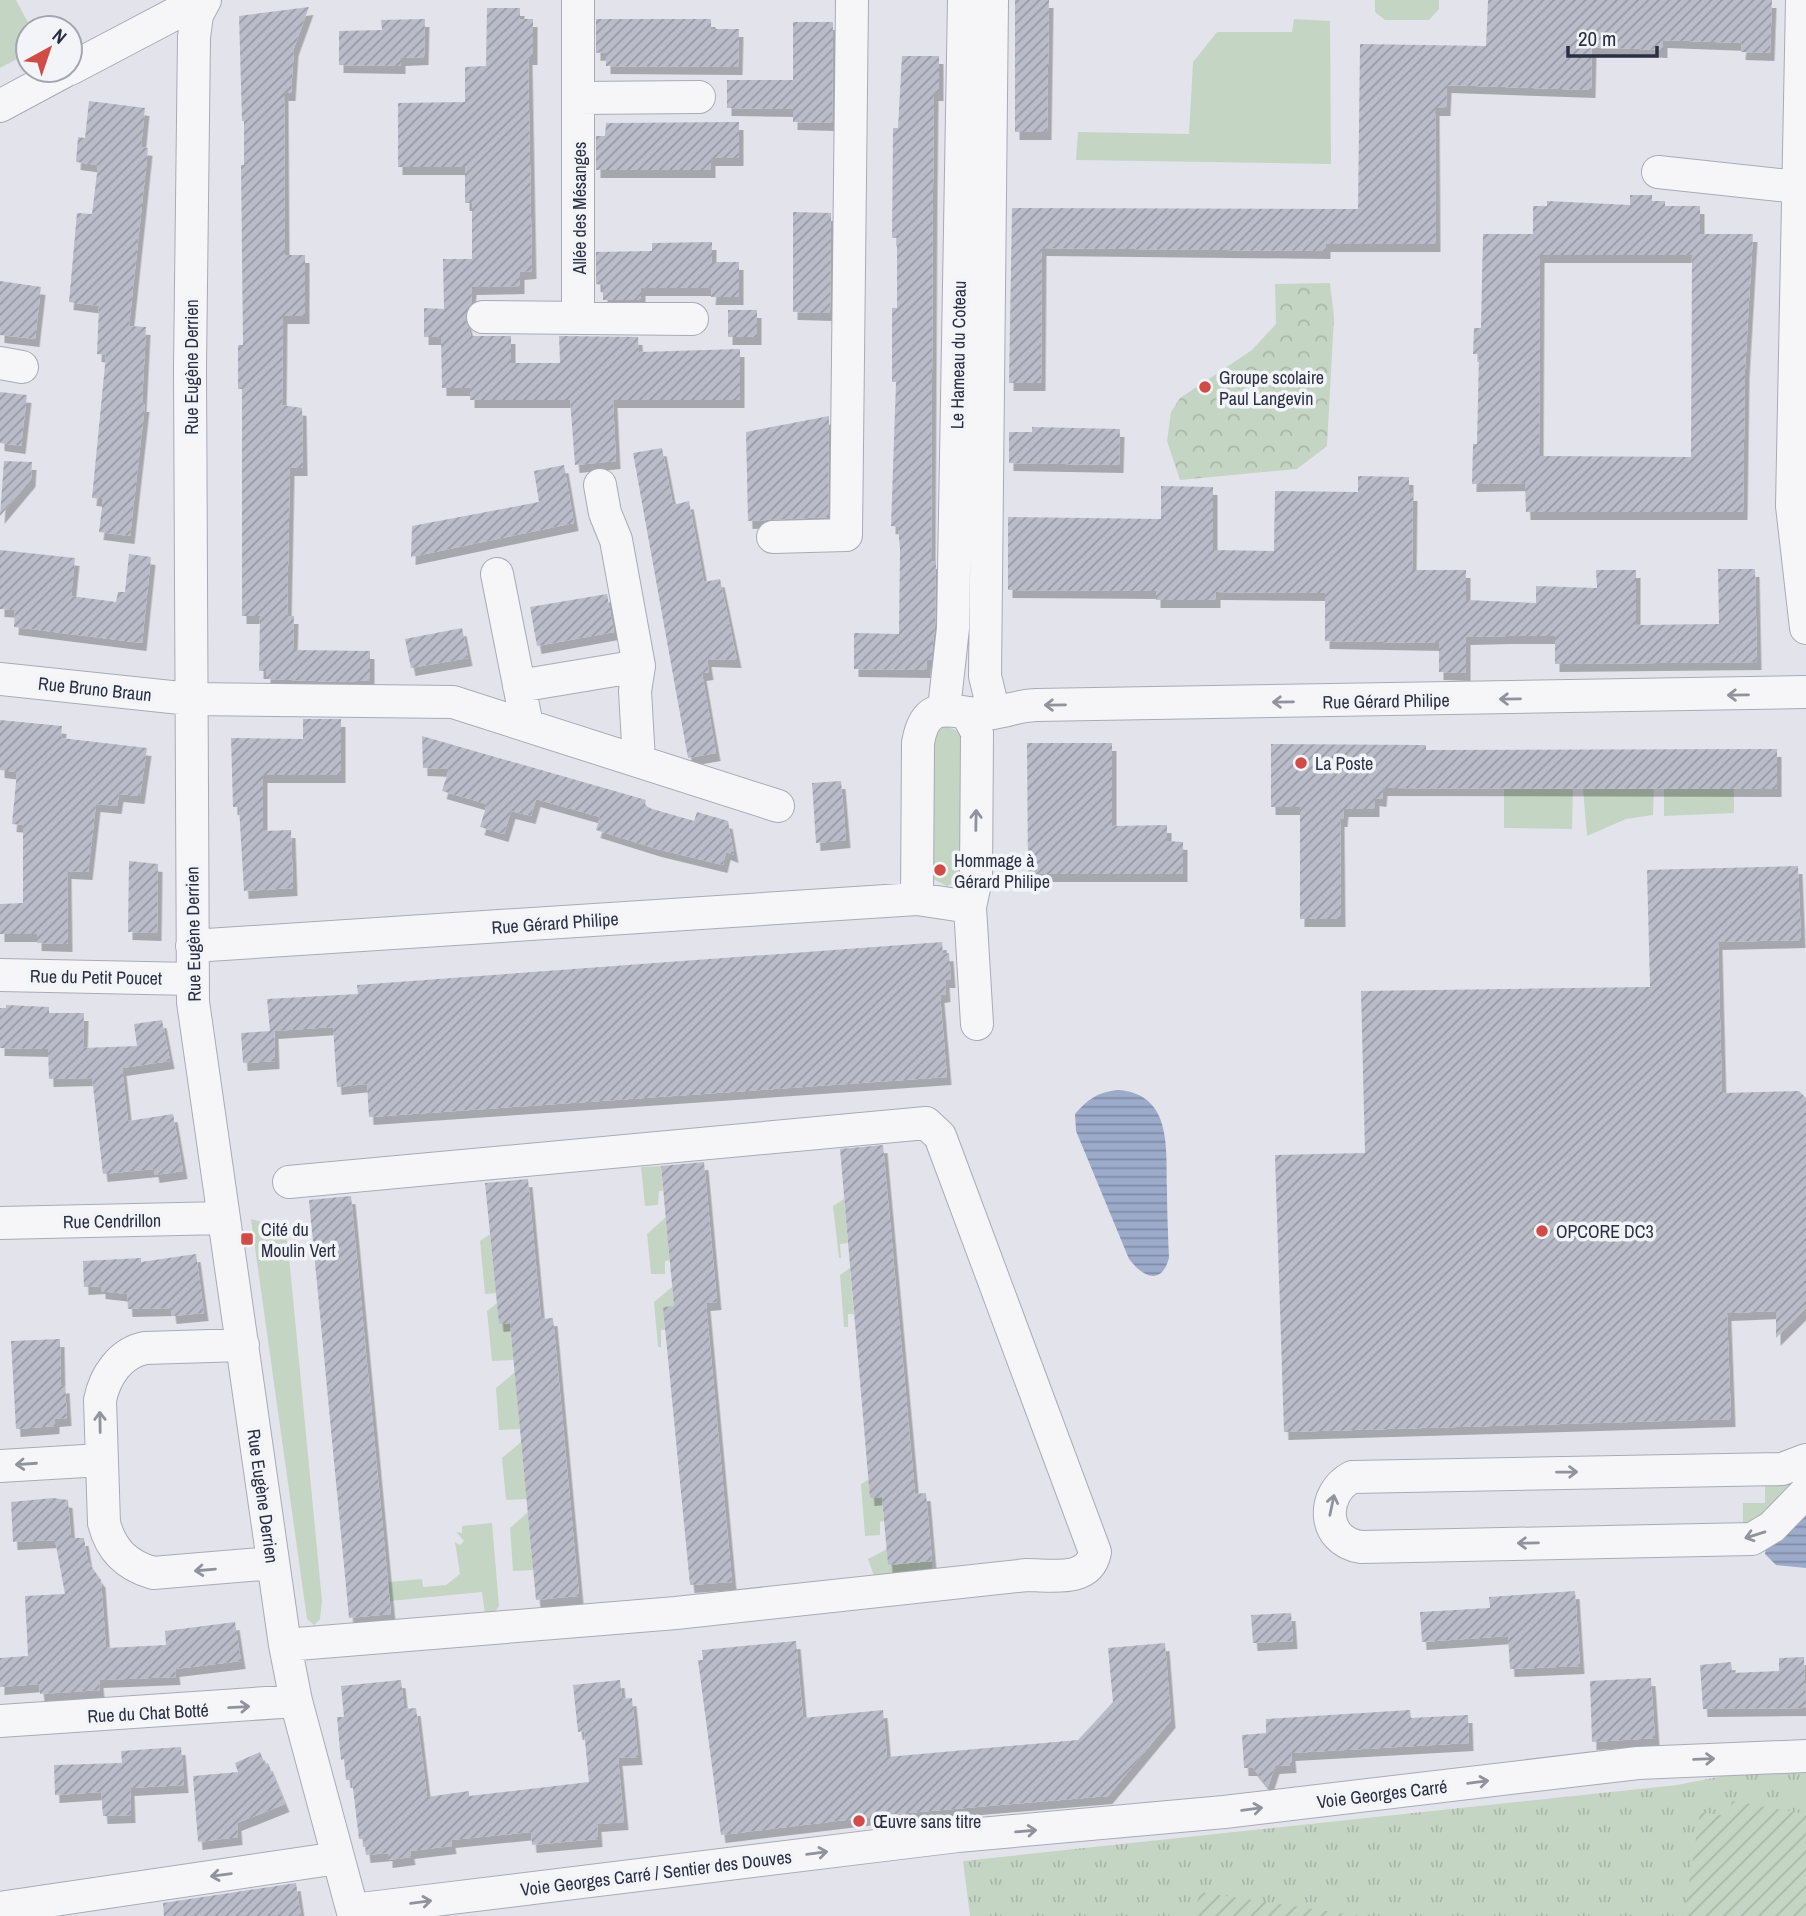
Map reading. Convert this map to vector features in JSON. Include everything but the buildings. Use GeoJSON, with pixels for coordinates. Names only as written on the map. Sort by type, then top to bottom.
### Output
{"type":"FeatureCollection","features":[{"type":"Feature","properties":{"kind":"street"},"geometry":{"type":"LineString","coordinates":[[84,61],[203,0]]}},
{"type":"Feature","properties":{"kind":"street","name":"Rue Eugène Derrien"},"geometry":{"type":"LineString","coordinates":[[203,0],[197,15],[194,37],[190,699],[193,1002],[285,1645],[296,1701],[354,1913]]}},
{"type":"Feature","properties":{"kind":"street","name":"Allée des Mésanges"},"geometry":{"type":"LineString","coordinates":[[578,0],[578,318]]}},
{"type":"Feature","properties":{"kind":"street"},"geometry":{"type":"LineString","coordinates":[[773,537],[846,535],[852,0]]}},
{"type":"Feature","properties":{"kind":"street","name":"Le Hameau du Coteau"},"geometry":{"type":"LineString","coordinates":[[964,0],[953,628],[969,712]]}},
{"type":"Feature","properties":{"kind":"street"},"geometry":{"type":"LineString","coordinates":[[977,1024],[970,908],[976,879],[977,732],[969,712],[985,676],[992,0]]}},
{"type":"Feature","properties":{"kind":"street"},"geometry":{"type":"LineString","coordinates":[[1802,0],[1792,506],[1806,628]]}},
{"type":"Feature","properties":{"kind":"street"},"geometry":{"type":"LineString","coordinates":[[0,106],[41,84]]}},
{"type":"Feature","properties":{"kind":"street"},"geometry":{"type":"LineString","coordinates":[[579,98],[699,97]]}},
{"type":"Feature","properties":{"kind":"street"},"geometry":{"type":"LineString","coordinates":[[1658,172],[1798,187]]}},
{"type":"Feature","properties":{"kind":"street"},"geometry":{"type":"LineString","coordinates":[[483,317],[692,319]]}},
{"type":"Feature","properties":{"kind":"street"},"geometry":{"type":"LineString","coordinates":[[600,485],[605,513],[616,540],[639,666],[635,691],[639,761]]}},
{"type":"Feature","properties":{"kind":"street"},"geometry":{"type":"LineString","coordinates":[[497,574],[527,725]]}},
{"type":"Feature","properties":{"kind":"street"},"geometry":{"type":"LineString","coordinates":[[519,687],[639,666]]}},
{"type":"Feature","properties":{"kind":"street","name":"Rue Bruno Braun"},"geometry":{"type":"LineString","coordinates":[[0,679],[190,699],[453,702],[778,806]]}},
{"type":"Feature","properties":{"kind":"street","name":"Rue Gérard Philipe"},"geometry":{"type":"LineString","coordinates":[[969,712],[1036,705],[1806,692]]}},
{"type":"Feature","properties":{"kind":"street"},"geometry":{"type":"LineString","coordinates":[[917,900],[920,730],[928,717],[969,712]]}},
{"type":"Feature","properties":{"kind":"street","name":"Rue Gérard Philipe"},"geometry":{"type":"LineString","coordinates":[[192,946],[917,900],[970,908]]}},
{"type":"Feature","properties":{"kind":"street","name":"Rue du Petit Poucet"},"geometry":{"type":"LineString","coordinates":[[0,975],[193,979]]}},
{"type":"Feature","properties":{"kind":"street"},"geometry":{"type":"LineString","coordinates":[[285,1645],[676,1613],[1027,1575],[1074,1575],[1091,1562],[1095,1552],[940,1136],[926,1122],[289,1182]]}},
{"type":"Feature","properties":{"kind":"street","name":"Rue Cendrillon"},"geometry":{"type":"LineString","coordinates":[[0,1223],[224,1218]]}},
{"type":"Feature","properties":{"kind":"street"},"geometry":{"type":"LineString","coordinates":[[243,1345],[145,1348],[129,1353],[109,1374],[102,1391],[101,1460],[107,1536],[121,1558],[137,1568],[169,1573],[272,1563]]}},
{"type":"Feature","properties":{"kind":"street"},"geometry":{"type":"LineString","coordinates":[[0,1466],[101,1460]]}},
{"type":"Feature","properties":{"kind":"street"},"geometry":{"type":"LineString","coordinates":[[1806,1461],[1782,1469],[1352,1477],[1342,1483],[1333,1496],[1329,1521],[1335,1533],[1344,1541],[1361,1547],[1752,1539],[1772,1527],[1806,1492]]}},
{"type":"Feature","properties":{"kind":"street","name":"Rue du Chat Botté"},"geometry":{"type":"LineString","coordinates":[[0,1721],[276,1705],[296,1701]]}},
{"type":"Feature","properties":{"kind":"street","name":"Voie Georges Carré"},"geometry":{"type":"LineString","coordinates":[[958,1836],[1205,1814],[1638,1763],[1806,1756]]}},
{"type":"Feature","properties":{"kind":"street","name":"Voie Georges Carré / Sentier des Douves"},"geometry":{"type":"LineString","coordinates":[[354,1913],[958,1836]]}},
{"type":"Feature","properties":{"kind":"street"},"geometry":{"type":"LineString","coordinates":[[0,1908],[338,1858]]}},
{"type":"Feature","properties":{"kind":"green space"},"geometry":{"type":"Polygon","coordinates":[[[0,0],[16,0],[24,14],[14,14],[14,60],[0,68],[0,0]]]}},
{"type":"Feature","properties":{"kind":"green space"},"geometry":{"type":"Polygon","coordinates":[[[1375,0],[1439,0],[1439,9],[1429,20],[1385,20],[1375,12],[1375,0]]]}},
{"type":"Feature","properties":{"kind":"green space"},"geometry":{"type":"Polygon","coordinates":[[[1294,19],[1330,21],[1331,164],[1076,160],[1078,132],[1189,134],[1193,62],[1217,32],[1292,32],[1294,19]]]}},
{"type":"Feature","properties":{"kind":"green space"},"geometry":{"type":"Polygon","coordinates":[[[1330,283],[1334,317],[1327,446],[1297,469],[1180,480],[1167,441],[1171,412],[1180,398],[1252,350],[1276,324],[1275,284],[1330,283]]]}},
{"type":"Feature","properties":{"kind":"green space"},"geometry":{"type":"Polygon","coordinates":[[[946,726],[962,733],[960,880],[947,886],[929,877],[925,758],[939,727],[946,726]]]}},
{"type":"Feature","properties":{"kind":"green space"},"geometry":{"type":"Polygon","coordinates":[[[1504,789],[1573,789],[1572,829],[1504,828],[1504,789]]]}},
{"type":"Feature","properties":{"kind":"green space"},"geometry":{"type":"Polygon","coordinates":[[[1583,789],[1654,789],[1653,815],[1626,819],[1587,836],[1583,789]]]}},
{"type":"Feature","properties":{"kind":"green space"},"geometry":{"type":"Polygon","coordinates":[[[1664,789],[1734,789],[1734,813],[1664,816],[1664,789]]]}},
{"type":"Feature","properties":{"kind":"green space"},"geometry":{"type":"Polygon","coordinates":[[[661,1166],[663,1191],[659,1191],[658,1205],[645,1206],[641,1167],[661,1166]]]}},
{"type":"Feature","properties":{"kind":"green space"},"geometry":{"type":"Polygon","coordinates":[[[844,1199],[848,1243],[840,1244],[839,1258],[833,1206],[844,1199]]]}},
{"type":"Feature","properties":{"kind":"green space"},"geometry":{"type":"Polygon","coordinates":[[[666,1217],[670,1260],[665,1261],[665,1274],[651,1274],[647,1234],[666,1217]]]}},
{"type":"Feature","properties":{"kind":"green space"},"geometry":{"type":"Polygon","coordinates":[[[251,1219],[284,1228],[288,1246],[322,1601],[320,1619],[314,1625],[307,1619],[251,1219]]]}},
{"type":"Feature","properties":{"kind":"green space"},"geometry":{"type":"Polygon","coordinates":[[[490,1234],[496,1293],[485,1294],[480,1241],[490,1234]]]}},
{"type":"Feature","properties":{"kind":"green space"},"geometry":{"type":"Polygon","coordinates":[[[850,1268],[854,1314],[848,1314],[848,1327],[844,1327],[840,1275],[850,1268]]]}},
{"type":"Feature","properties":{"kind":"green space"},"geometry":{"type":"Polygon","coordinates":[[[672,1287],[674,1306],[666,1330],[661,1330],[661,1347],[658,1347],[654,1302],[672,1287]]]}},
{"type":"Feature","properties":{"kind":"green space"},"geometry":{"type":"Polygon","coordinates":[[[497,1303],[499,1324],[510,1323],[514,1360],[492,1361],[487,1311],[497,1303]]]}},
{"type":"Feature","properties":{"kind":"green space"},"geometry":{"type":"Polygon","coordinates":[[[515,1372],[520,1429],[499,1430],[496,1388],[515,1372]]]}},
{"type":"Feature","properties":{"kind":"green space"},"geometry":{"type":"Polygon","coordinates":[[[521,1442],[527,1499],[506,1500],[502,1458],[521,1442]]]}},
{"type":"Feature","properties":{"kind":"green space"},"geometry":{"type":"Polygon","coordinates":[[[869,1479],[882,1497],[884,1521],[880,1522],[880,1535],[865,1536],[861,1484],[869,1479]]]}},
{"type":"Feature","properties":{"kind":"green space"},"geometry":{"type":"Polygon","coordinates":[[[1765,1479],[1793,1479],[1795,1482],[1760,1520],[1743,1526],[1743,1503],[1765,1503],[1765,1479]]]}},
{"type":"Feature","properties":{"kind":"green space"},"geometry":{"type":"Polygon","coordinates":[[[528,1512],[534,1570],[513,1571],[510,1528],[528,1512]]]}},
{"type":"Feature","properties":{"kind":"green space"},"geometry":{"type":"Polygon","coordinates":[[[492,1523],[499,1606],[494,1613],[485,1615],[482,1592],[390,1601],[388,1582],[422,1579],[423,1587],[446,1585],[460,1574],[455,1542],[460,1545],[464,1541],[456,1532],[462,1533],[462,1526],[492,1523]]]}},
{"type":"Feature","properties":{"kind":"green space"},"geometry":{"type":"Polygon","coordinates":[[[887,1549],[888,1565],[932,1561],[932,1573],[874,1576],[868,1559],[887,1549]]]}},
{"type":"Feature","properties":{"kind":"green space"},"geometry":{"type":"Polygon","coordinates":[[[1806,1773],[1806,1916],[970,1916],[963,1861],[1677,1785],[1733,1774],[1806,1773]]]}},
{"type":"Feature","properties":{"kind":"green space"},"geometry":{"type":"Polygon","coordinates":[[[1732,1801],[1806,1814],[1806,1916],[1684,1916],[1700,1812],[1728,1816],[1732,1801]]]}},
{"type":"Feature","properties":{"kind":"green space"},"geometry":{"type":"Polygon","coordinates":[[[1199,1892],[1360,1916],[1195,1916],[1199,1892]]]}},
{"type":"Feature","properties":{"kind":"water"},"geometry":{"type":"Polygon","coordinates":[[[1118,1090],[1136,1094],[1148,1101],[1157,1112],[1162,1125],[1167,1156],[1169,1258],[1166,1267],[1156,1276],[1145,1274],[1129,1259],[1076,1131],[1075,1114],[1084,1104],[1094,1097],[1118,1090]]]}},
{"type":"Feature","properties":{"kind":"water"},"geometry":{"type":"Polygon","coordinates":[[[1806,1513],[1806,1568],[1776,1565],[1765,1554],[1766,1548],[1806,1513]]]}},
{"type":"Feature","properties":{"kind":"place","name":"Groupe scolaire Paul Langevin"},"geometry":{"type":"Point","coordinates":[1205,387]}},
{"type":"Feature","properties":{"kind":"place","name":"La Poste"},"geometry":{"type":"Point","coordinates":[1301,763]}},
{"type":"Feature","properties":{"kind":"place","name":"Hommage à Gérard Philipe"},"geometry":{"type":"Point","coordinates":[940,870]}},
{"type":"Feature","properties":{"kind":"place","name":"OPCORE DC3"},"geometry":{"type":"Point","coordinates":[1542,1231]}},
{"type":"Feature","properties":{"kind":"place","name":"Cité du Moulin Vert"},"geometry":{"type":"Point","coordinates":[247,1239]}},
{"type":"Feature","properties":{"kind":"place","name":"Œuvre sans titre"},"geometry":{"type":"Point","coordinates":[859,1821]}}]}
